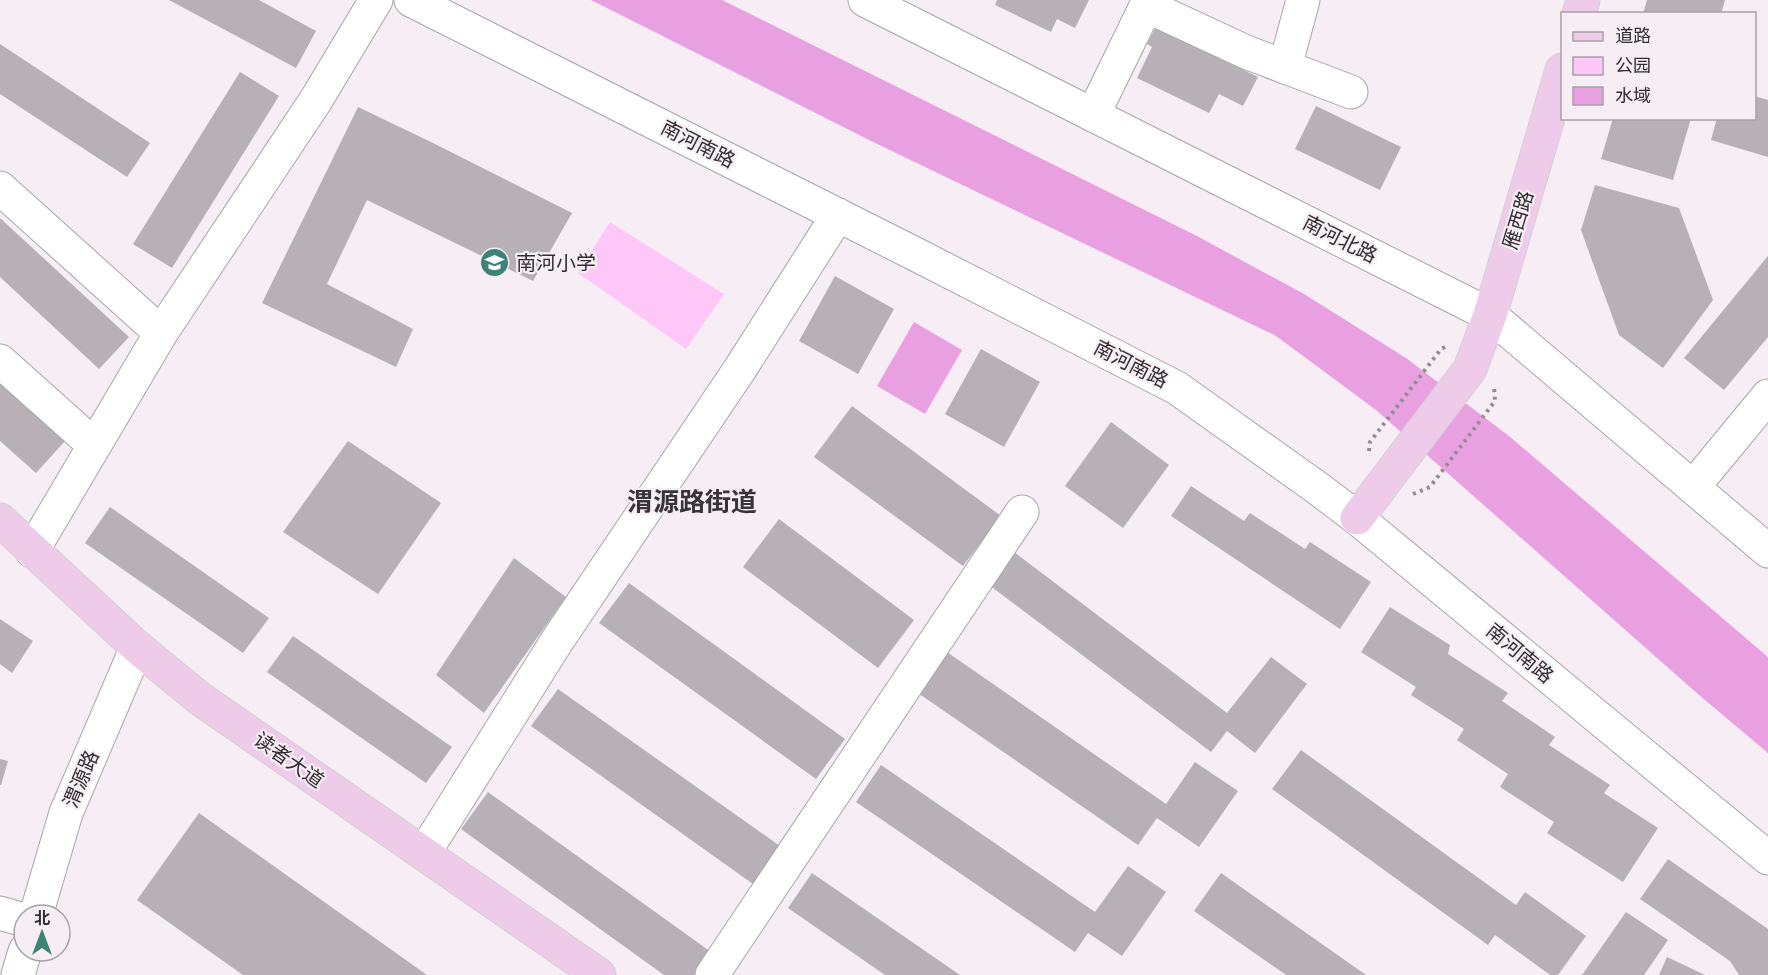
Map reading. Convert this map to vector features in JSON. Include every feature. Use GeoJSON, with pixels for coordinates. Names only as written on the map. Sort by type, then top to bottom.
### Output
{"type":"FeatureCollection","features":[{"type":"Feature","properties":{"kind":"main road","name":"雁西路"},"geometry":{"type":"LineString","coordinates":[[1357,519],[1470,369],[1490,315],[1561,77]]}},
{"type":"Feature","properties":{"kind":"main road","name":"读者大道"},"geometry":{"type":"LineString","coordinates":[[0,520],[137,647],[199,698],[599,975]]}},
{"type":"Feature","properties":{"kind":"street"},"geometry":{"type":"LineString","coordinates":[[32,551],[161,333],[316,100],[376,0]]}},
{"type":"Feature","properties":{"kind":"street","name":"南河南路"},"geometry":{"type":"LineString","coordinates":[[411,0],[1177,388],[1357,519],[1768,858]]}},
{"type":"Feature","properties":{"kind":"street","name":"南河北路"},"geometry":{"type":"LineString","coordinates":[[865,0],[1490,315],[1768,551]]}},
{"type":"Feature","properties":{"kind":"street"},"geometry":{"type":"LineString","coordinates":[[1285,67],[1298,1]]}},
{"type":"Feature","properties":{"kind":"street"},"geometry":{"type":"LineString","coordinates":[[1093,115],[1148,3],[1246,52],[1352,92]]}},
{"type":"Feature","properties":{"kind":"street"},"geometry":{"type":"LineString","coordinates":[[0,188],[161,333]]}},
{"type":"Feature","properties":{"kind":"street"},"geometry":{"type":"LineString","coordinates":[[424,853],[557,641],[740,369],[838,215]]}},
{"type":"Feature","properties":{"kind":"street"},"geometry":{"type":"LineString","coordinates":[[0,361],[94,445]]}},
{"type":"Feature","properties":{"kind":"street"},"geometry":{"type":"LineString","coordinates":[[1693,487],[1768,396]]}},
{"type":"Feature","properties":{"kind":"street"},"geometry":{"type":"LineString","coordinates":[[712,975],[1022,512]]}},
{"type":"Feature","properties":{"kind":"street","name":"渭源路"},"geometry":{"type":"LineString","coordinates":[[40,903],[66,813],[137,647]]}},
{"type":"Feature","properties":{"kind":"path"},"geometry":{"type":"LineString","coordinates":[[1370,442],[1441,349]]}},
{"type":"Feature","properties":{"kind":"path"},"geometry":{"type":"LineString","coordinates":[[1430,487],[1495,401]]}},
{"type":"Feature","properties":{"kind":"green space"},"geometry":{"type":"Polygon","coordinates":[[[610,222],[724,294],[686,349],[578,273],[610,222]]]}},
{"type":"Feature","properties":{"kind":"water"},"geometry":{"type":"Polygon","coordinates":[[[591,0],[722,0],[1195,235],[1304,294],[1406,358],[1509,436],[1768,657],[1768,753],[1376,410],[1276,336],[873,142],[591,0]]]}},
{"type":"Feature","properties":{"kind":"water"},"geometry":{"type":"Polygon","coordinates":[[[914,322],[962,350],[925,414],[877,386],[914,322]]]}},
{"type":"Feature","properties":{"kind":"building"},"geometry":{"type":"Polygon","coordinates":[[[169,0],[259,0],[316,31],[296,68],[169,0]]]}},
{"type":"Feature","properties":{"kind":"building"},"geometry":{"type":"Polygon","coordinates":[[[997,0],[1089,0],[1075,28],[1057,19],[1051,32],[995,5],[997,0]]]}},
{"type":"Feature","properties":{"kind":"building"},"geometry":{"type":"Polygon","coordinates":[[[1647,0],[1725,0],[1722,12],[1644,12],[1647,0]]]}},
{"type":"Feature","properties":{"kind":"building"},"geometry":{"type":"Polygon","coordinates":[[[1156,27],[1258,77],[1243,106],[1219,94],[1209,113],[1137,78],[1152,47],[1147,44],[1156,27]]]}},
{"type":"Feature","properties":{"kind":"building"},"geometry":{"type":"Polygon","coordinates":[[[0,44],[150,143],[127,177],[0,94],[0,44]]]}},
{"type":"Feature","properties":{"kind":"building"},"geometry":{"type":"Polygon","coordinates":[[[240,72],[279,96],[172,268],[133,244],[240,72]]]}},
{"type":"Feature","properties":{"kind":"building"},"geometry":{"type":"Polygon","coordinates":[[[1756,97],[1768,100],[1768,157],[1711,140],[1716,120],[1756,120],[1756,97]]]}},
{"type":"Feature","properties":{"kind":"building"},"geometry":{"type":"Polygon","coordinates":[[[1316,106],[1401,147],[1380,190],[1295,149],[1316,106]]]}},
{"type":"Feature","properties":{"kind":"building"},"geometry":{"type":"Polygon","coordinates":[[[358,107],[572,213],[533,281],[367,200],[327,284],[413,329],[396,367],[262,303],[358,107]]]}},
{"type":"Feature","properties":{"kind":"building"},"geometry":{"type":"Polygon","coordinates":[[[1612,120],[1690,120],[1673,180],[1601,159],[1612,120]]]}},
{"type":"Feature","properties":{"kind":"building"},"geometry":{"type":"Polygon","coordinates":[[[1595,185],[1679,208],[1713,300],[1663,368],[1619,335],[1581,230],[1595,185]]]}},
{"type":"Feature","properties":{"kind":"building"},"geometry":{"type":"Polygon","coordinates":[[[0,218],[129,337],[99,369],[0,277],[0,218]]]}},
{"type":"Feature","properties":{"kind":"building"},"geometry":{"type":"Polygon","coordinates":[[[1768,256],[1768,337],[1724,390],[1684,358],[1768,256]]]}},
{"type":"Feature","properties":{"kind":"building"},"geometry":{"type":"Polygon","coordinates":[[[835,276],[894,309],[858,374],[799,341],[835,276]]]}},
{"type":"Feature","properties":{"kind":"building"},"geometry":{"type":"Polygon","coordinates":[[[981,349],[1040,382],[1004,447],[945,414],[981,349]]]}},
{"type":"Feature","properties":{"kind":"building"},"geometry":{"type":"Polygon","coordinates":[[[0,381],[66,440],[36,473],[0,441],[0,381]]]}},
{"type":"Feature","properties":{"kind":"building"},"geometry":{"type":"Polygon","coordinates":[[[852,406],[1001,516],[963,566],[814,457],[852,406]]]}},
{"type":"Feature","properties":{"kind":"building"},"geometry":{"type":"Polygon","coordinates":[[[1111,422],[1169,465],[1123,528],[1065,486],[1111,422]]]}},
{"type":"Feature","properties":{"kind":"building"},"geometry":{"type":"Polygon","coordinates":[[[348,441],[441,503],[378,594],[283,532],[348,441]]]}},
{"type":"Feature","properties":{"kind":"building"},"geometry":{"type":"Polygon","coordinates":[[[1191,486],[1244,521],[1250,513],[1305,549],[1310,542],[1371,582],[1340,629],[1171,516],[1191,486]]]}},
{"type":"Feature","properties":{"kind":"building"},"geometry":{"type":"Polygon","coordinates":[[[110,507],[269,618],[243,653],[85,543],[110,507]]]}},
{"type":"Feature","properties":{"kind":"building"},"geometry":{"type":"Polygon","coordinates":[[[779,519],[914,620],[878,668],[743,567],[779,519]]]}},
{"type":"Feature","properties":{"kind":"building"},"geometry":{"type":"Polygon","coordinates":[[[1014,552],[1227,713],[1271,657],[1307,684],[1255,753],[1227,731],[1211,752],[989,585],[1014,552]]]}},
{"type":"Feature","properties":{"kind":"building"},"geometry":{"type":"Polygon","coordinates":[[[514,558],[566,597],[484,713],[436,675],[514,558]]]}},
{"type":"Feature","properties":{"kind":"building"},"geometry":{"type":"Polygon","coordinates":[[[629,583],[845,739],[816,779],[599,623],[629,583]]]}},
{"type":"Feature","properties":{"kind":"building"},"geometry":{"type":"Polygon","coordinates":[[[1390,607],[1450,645],[1448,654],[1508,693],[1502,701],[1555,737],[1549,745],[1610,785],[1604,793],[1658,828],[1623,882],[1547,833],[1554,822],[1500,787],[1508,774],[1457,740],[1464,729],[1411,695],[1416,687],[1361,652],[1390,607]]]}},
{"type":"Feature","properties":{"kind":"building"},"geometry":{"type":"Polygon","coordinates":[[[0,619],[33,641],[12,673],[0,664],[0,619]]]}},
{"type":"Feature","properties":{"kind":"building"},"geometry":{"type":"Polygon","coordinates":[[[293,636],[452,747],[426,783],[267,672],[293,636]]]}},
{"type":"Feature","properties":{"kind":"building"},"geometry":{"type":"Polygon","coordinates":[[[947,652],[1166,804],[1195,762],[1238,791],[1199,847],[1157,818],[1138,845],[918,693],[947,652]]]}},
{"type":"Feature","properties":{"kind":"building"},"geometry":{"type":"Polygon","coordinates":[[[558,689],[780,846],[753,884],[531,726],[558,689]]]}},
{"type":"Feature","properties":{"kind":"building"},"geometry":{"type":"Polygon","coordinates":[[[1301,750],[1516,905],[1525,892],[1586,936],[1558,975],[1550,975],[1495,935],[1488,945],[1272,789],[1301,750]]]}},
{"type":"Feature","properties":{"kind":"building"},"geometry":{"type":"Polygon","coordinates":[[[0,759],[8,761],[1,785],[0,785],[0,759]]]}},
{"type":"Feature","properties":{"kind":"building"},"geometry":{"type":"Polygon","coordinates":[[[881,765],[1095,912],[1128,866],[1166,892],[1122,956],[1088,933],[1075,952],[856,802],[881,765]]]}},
{"type":"Feature","properties":{"kind":"building"},"geometry":{"type":"Polygon","coordinates":[[[488,792],[711,952],[694,975],[664,975],[461,829],[488,792]]]}},
{"type":"Feature","properties":{"kind":"building"},"geometry":{"type":"Polygon","coordinates":[[[199,813],[427,975],[243,975],[137,900],[199,813]]]}},
{"type":"Feature","properties":{"kind":"building"},"geometry":{"type":"Polygon","coordinates":[[[1668,859],[1768,929],[1768,975],[1739,975],[1730,961],[1640,899],[1668,859]]]}},
{"type":"Feature","properties":{"kind":"building"},"geometry":{"type":"Polygon","coordinates":[[[812,873],[960,975],[885,975],[788,908],[812,873]]]}},
{"type":"Feature","properties":{"kind":"building"},"geometry":{"type":"Polygon","coordinates":[[[1221,873],[1366,975],[1286,975],[1194,911],[1221,873]]]}},
{"type":"Feature","properties":{"kind":"building"},"geometry":{"type":"Polygon","coordinates":[[[1626,912],[1668,940],[1644,975],[1582,975],[1626,912]]]}},
{"type":"Feature","properties":{"kind":"building"},"geometry":{"type":"Polygon","coordinates":[[[1667,957],[1705,975],[1659,975],[1667,957]]]}},
{"type":"Feature","properties":{"kind":"place","name":"南河小学"},"geometry":{"type":"Point","coordinates":[495,263]}},
{"type":"Feature","properties":{"kind":"district","name":"渭源路街道"},"geometry":{"type":"Point","coordinates":[692,502]}}]}
